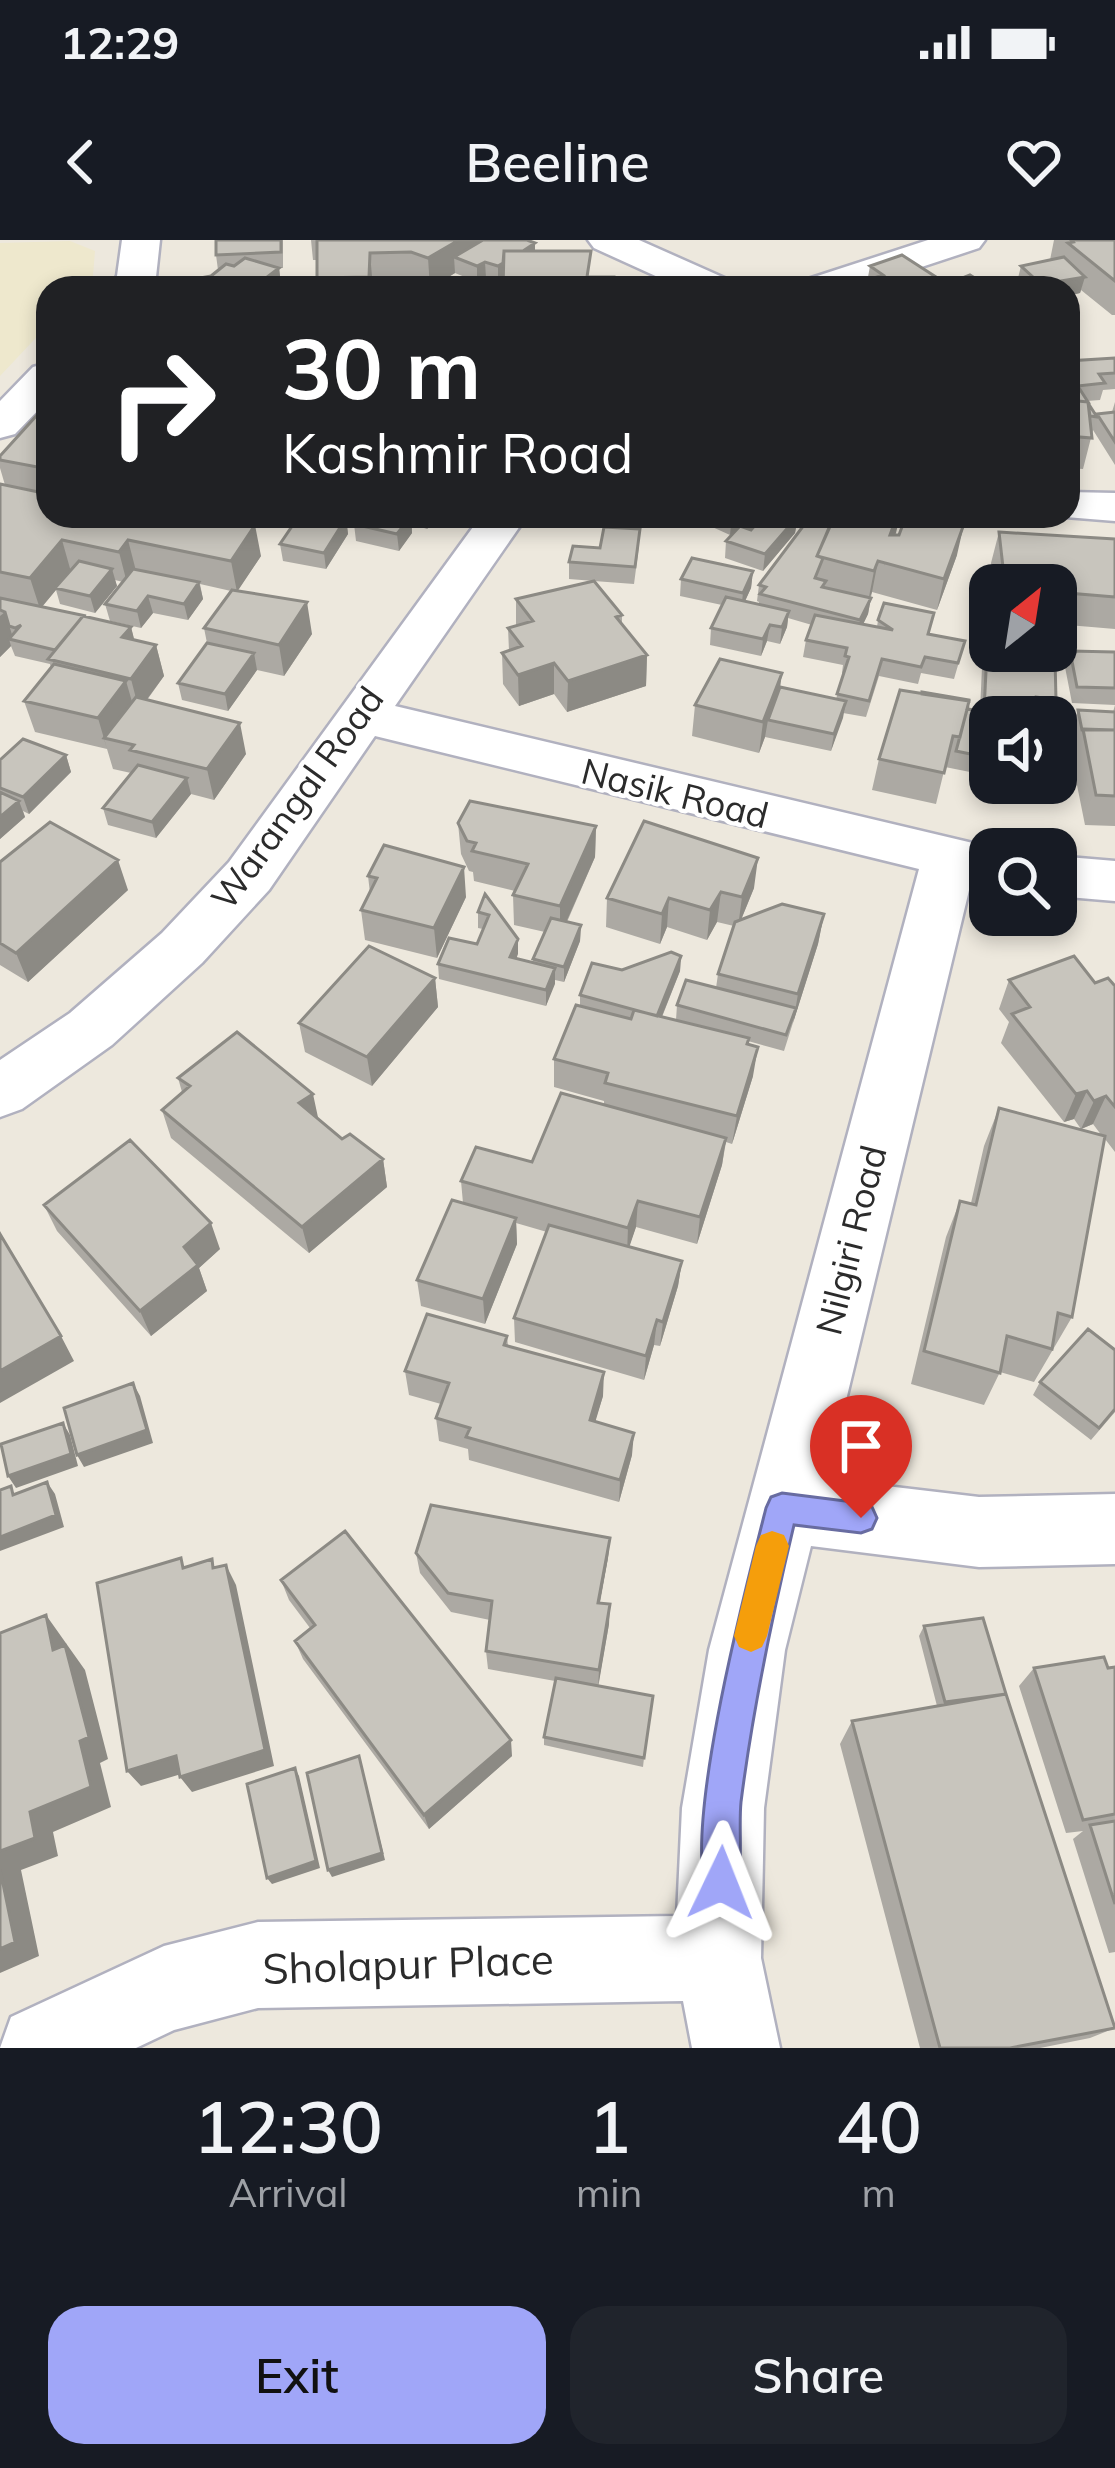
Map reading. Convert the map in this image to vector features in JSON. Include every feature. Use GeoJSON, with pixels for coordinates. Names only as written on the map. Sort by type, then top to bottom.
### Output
{"type":"FeatureCollection","features":[{"type":"Feature","properties":{"kind":"street"},"geometry":{"type":"LineString","coordinates":[[136,276],[141,240]]}},
{"type":"Feature","properties":{"kind":"street"},"geometry":{"type":"LineString","coordinates":[[607,240],[688,276]]}},
{"type":"Feature","properties":{"kind":"street"},"geometry":{"type":"LineString","coordinates":[[856,276],[966,240]]}},
{"type":"Feature","properties":{"kind":"street"},"geometry":{"type":"LineString","coordinates":[[0,424],[36,388]]}},
{"type":"Feature","properties":{"kind":"street"},"geometry":{"type":"LineString","coordinates":[[1080,506],[1115,507]]}},
{"type":"Feature","properties":{"kind":"street","name":"Warangal Road"},"geometry":{"type":"LineString","coordinates":[[0,1092],[91,1029],[182,948],[249,876],[495,528]]}},
{"type":"Feature","properties":{"kind":"street","name":"Nasik Road"},"geometry":{"type":"LineString","coordinates":[[360,715],[969,863]]}},
{"type":"Feature","properties":{"kind":"street","name":"Nilgiri Road"},"geometry":{"type":"LineString","coordinates":[[736,2048],[718,1958],[723,1808],[747,1650],[782,1508],[969,866]]}},
{"type":"Feature","properties":{"kind":"street"},"geometry":{"type":"LineString","coordinates":[[1077,877],[1115,880]]}},
{"type":"Feature","properties":{"kind":"street"},"geometry":{"type":"LineString","coordinates":[[782,1508],[979,1532],[1115,1528]]}},
{"type":"Feature","properties":{"kind":"street","name":"Sholapur Place"},"geometry":{"type":"LineString","coordinates":[[42,2048],[164,1989],[258,1965],[718,1958]]}},
{"type":"Feature","properties":{"kind":"shaded area"},"geometry":{"type":"Polygon","coordinates":[[[70,241],[95,251],[93,276],[36,276],[36,338],[0,376],[0,243],[70,241]]]}},
{"type":"Feature","properties":{"kind":"building"},"geometry":{"type":"Polygon","coordinates":[[[216,240],[281,240],[281,252],[216,255],[216,240]]]}},
{"type":"Feature","properties":{"kind":"building"},"geometry":{"type":"Polygon","coordinates":[[[317,240],[459,240],[428,258],[411,252],[370,253],[369,276],[317,276],[317,240]]]}},
{"type":"Feature","properties":{"kind":"building"},"geometry":{"type":"Polygon","coordinates":[[[483,240],[535,243],[523,251],[504,251],[498,266],[485,262],[477,266],[454,257],[483,240]]]}},
{"type":"Feature","properties":{"kind":"building"},"geometry":{"type":"Polygon","coordinates":[[[1115,240],[1115,281],[1068,243],[1115,240]]]}},
{"type":"Feature","properties":{"kind":"building"},"geometry":{"type":"Polygon","coordinates":[[[504,251],[591,251],[587,276],[503,276],[504,251]]]}},
{"type":"Feature","properties":{"kind":"building"},"geometry":{"type":"Polygon","coordinates":[[[902,255],[934,276],[880,276],[870,266],[902,255]]]}},
{"type":"Feature","properties":{"kind":"building"},"geometry":{"type":"Polygon","coordinates":[[[1064,257],[1085,277],[1032,276],[1021,266],[1064,257]]]}},
{"type":"Feature","properties":{"kind":"building"},"geometry":{"type":"Polygon","coordinates":[[[245,258],[279,268],[269,276],[211,276],[226,264],[234,266],[245,258]]]}},
{"type":"Feature","properties":{"kind":"building"},"geometry":{"type":"Polygon","coordinates":[[[1115,358],[1115,373],[1099,374],[1105,383],[1080,386],[1080,360],[1115,358]]]}},
{"type":"Feature","properties":{"kind":"building"},"geometry":{"type":"Polygon","coordinates":[[[1080,401],[1088,402],[1092,438],[1080,437],[1080,401]]]}},
{"type":"Feature","properties":{"kind":"building"},"geometry":{"type":"Polygon","coordinates":[[[1115,412],[1115,442],[1097,414],[1115,412]]]}},
{"type":"Feature","properties":{"kind":"building"},"geometry":{"type":"Polygon","coordinates":[[[36,416],[36,467],[0,460],[36,416]]]}},
{"type":"Feature","properties":{"kind":"building"},"geometry":{"type":"Polygon","coordinates":[[[0,484],[36,492],[36,528],[253,528],[231,561],[128,540],[119,552],[62,540],[30,578],[0,572],[0,484]]]}},
{"type":"Feature","properties":{"kind":"building"},"geometry":{"type":"Polygon","coordinates":[[[291,528],[340,528],[324,553],[280,544],[291,528]]]}},
{"type":"Feature","properties":{"kind":"building"},"geometry":{"type":"Polygon","coordinates":[[[371,528],[402,528],[397,534],[371,528]]]}},
{"type":"Feature","properties":{"kind":"building"},"geometry":{"type":"Polygon","coordinates":[[[604,528],[640,529],[635,567],[569,562],[573,546],[600,548],[604,528]]]}},
{"type":"Feature","properties":{"kind":"building"},"geometry":{"type":"Polygon","coordinates":[[[738,528],[788,528],[765,554],[726,541],[738,528]]]}},
{"type":"Feature","properties":{"kind":"building"},"geometry":{"type":"Polygon","coordinates":[[[802,528],[829,528],[817,556],[823,558],[815,578],[826,581],[822,587],[871,598],[860,620],[760,594],[766,587],[759,585],[802,528]]]}},
{"type":"Feature","properties":{"kind":"building"},"geometry":{"type":"Polygon","coordinates":[[[829,528],[893,528],[890,535],[899,535],[902,528],[963,528],[944,579],[878,561],[874,571],[817,556],[829,528]]]}},
{"type":"Feature","properties":{"kind":"building"},"geometry":{"type":"Polygon","coordinates":[[[999,532],[1115,539],[1115,597],[1077,594],[1077,564],[1003,564],[999,532]]]}},
{"type":"Feature","properties":{"kind":"building"},"geometry":{"type":"Polygon","coordinates":[[[692,558],[753,571],[743,593],[681,579],[692,558]]]}},
{"type":"Feature","properties":{"kind":"building"},"geometry":{"type":"Polygon","coordinates":[[[79,561],[112,569],[90,596],[55,588],[79,561]]]}},
{"type":"Feature","properties":{"kind":"building"},"geometry":{"type":"Polygon","coordinates":[[[133,569],[199,582],[184,604],[148,596],[137,611],[105,604],[133,569]]]}},
{"type":"Feature","properties":{"kind":"building"},"geometry":{"type":"Polygon","coordinates":[[[594,581],[647,655],[568,681],[554,663],[518,675],[502,653],[522,646],[508,628],[533,621],[516,599],[594,581]]]}},
{"type":"Feature","properties":{"kind":"building"},"geometry":{"type":"Polygon","coordinates":[[[232,590],[307,602],[279,645],[204,628],[232,590]]]}},
{"type":"Feature","properties":{"kind":"building"},"geometry":{"type":"Polygon","coordinates":[[[726,597],[789,611],[782,627],[770,625],[763,639],[711,628],[726,597]]]}},
{"type":"Feature","properties":{"kind":"building"},"geometry":{"type":"Polygon","coordinates":[[[0,598],[86,616],[55,650],[9,639],[21,625],[9,626],[0,610],[0,598]]]}},
{"type":"Feature","properties":{"kind":"building"},"geometry":{"type":"Polygon","coordinates":[[[884,603],[934,613],[928,634],[965,641],[958,663],[925,657],[921,667],[882,659],[869,701],[837,694],[849,657],[845,656],[847,648],[806,640],[815,615],[893,630],[878,620],[884,603]]]}},
{"type":"Feature","properties":{"kind":"building"},"geometry":{"type":"Polygon","coordinates":[[[83,616],[131,627],[122,637],[156,645],[131,679],[48,659],[83,616]]]}},
{"type":"Feature","properties":{"kind":"building"},"geometry":{"type":"Polygon","coordinates":[[[207,643],[254,653],[225,694],[178,683],[207,643]]]}},
{"type":"Feature","properties":{"kind":"building"},"geometry":{"type":"Polygon","coordinates":[[[1077,651],[1115,652],[1115,688],[1077,687],[1077,651]]]}},
{"type":"Feature","properties":{"kind":"building"},"geometry":{"type":"Polygon","coordinates":[[[720,659],[782,673],[763,722],[695,705],[720,659]]]}},
{"type":"Feature","properties":{"kind":"building"},"geometry":{"type":"Polygon","coordinates":[[[54,664],[126,681],[98,718],[24,701],[54,664]]]}},
{"type":"Feature","properties":{"kind":"building"},"geometry":{"type":"Polygon","coordinates":[[[986,672],[1055,672],[1056,696],[985,696],[986,672]]]}},
{"type":"Feature","properties":{"kind":"building"},"geometry":{"type":"Polygon","coordinates":[[[780,687],[846,701],[834,734],[768,720],[780,687]]]}},
{"type":"Feature","properties":{"kind":"building"},"geometry":{"type":"Polygon","coordinates":[[[900,690],[969,701],[960,737],[953,736],[944,773],[879,759],[900,690]]]}},
{"type":"Feature","properties":{"kind":"building"},"geometry":{"type":"Polygon","coordinates":[[[136,697],[240,723],[207,769],[130,750],[134,745],[104,738],[136,697]]]}},
{"type":"Feature","properties":{"kind":"building"},"geometry":{"type":"Polygon","coordinates":[[[967,709],[969,709],[969,754],[956,751],[967,709]]]}},
{"type":"Feature","properties":{"kind":"building"},"geometry":{"type":"Polygon","coordinates":[[[1078,710],[1115,712],[1115,730],[1082,730],[1078,710]]]}},
{"type":"Feature","properties":{"kind":"building"},"geometry":{"type":"Polygon","coordinates":[[[1083,729],[1115,730],[1115,796],[1096,795],[1083,729]]]}},
{"type":"Feature","properties":{"kind":"building"},"geometry":{"type":"Polygon","coordinates":[[[23,739],[66,755],[23,797],[0,788],[0,760],[23,739]]]}},
{"type":"Feature","properties":{"kind":"building"},"geometry":{"type":"Polygon","coordinates":[[[138,765],[187,778],[152,822],[103,808],[138,765]]]}},
{"type":"Feature","properties":{"kind":"building"},"geometry":{"type":"Polygon","coordinates":[[[0,792],[19,801],[0,817],[0,792]]]}},
{"type":"Feature","properties":{"kind":"building"},"geometry":{"type":"Polygon","coordinates":[[[470,801],[596,826],[560,906],[513,895],[528,864],[472,851],[476,843],[467,841],[458,823],[470,801]]]}},
{"type":"Feature","properties":{"kind":"building"},"geometry":{"type":"Polygon","coordinates":[[[644,821],[758,858],[742,897],[721,892],[710,910],[669,898],[662,914],[607,898],[644,821]]]}},
{"type":"Feature","properties":{"kind":"building"},"geometry":{"type":"Polygon","coordinates":[[[50,822],[118,860],[16,953],[0,943],[0,862],[50,822]]]}},
{"type":"Feature","properties":{"kind":"building"},"geometry":{"type":"Polygon","coordinates":[[[384,845],[464,867],[434,928],[361,910],[377,878],[368,876],[384,845]]]}},
{"type":"Feature","properties":{"kind":"building"},"geometry":{"type":"Polygon","coordinates":[[[485,894],[518,939],[510,957],[555,968],[546,990],[438,964],[449,938],[477,944],[489,915],[478,912],[485,894]]]}},
{"type":"Feature","properties":{"kind":"building"},"geometry":{"type":"Polygon","coordinates":[[[782,904],[824,914],[798,994],[718,974],[735,922],[782,904]]]}},
{"type":"Feature","properties":{"kind":"building"},"geometry":{"type":"Polygon","coordinates":[[[551,918],[581,925],[564,967],[533,959],[551,918]]]}},
{"type":"Feature","properties":{"kind":"building"},"geometry":{"type":"Polygon","coordinates":[[[369,946],[435,978],[367,1057],[299,1023],[369,946]]]}},
{"type":"Feature","properties":{"kind":"building"},"geometry":{"type":"Polygon","coordinates":[[[671,952],[681,956],[657,1016],[580,995],[592,963],[622,970],[671,952]]]}},
{"type":"Feature","properties":{"kind":"building"},"geometry":{"type":"Polygon","coordinates":[[[1074,956],[1095,983],[1108,978],[1115,986],[1115,1107],[1106,1096],[1094,1101],[1087,1091],[1076,1094],[1012,1014],[1030,1007],[1009,980],[1074,956]]]}},
{"type":"Feature","properties":{"kind":"building"},"geometry":{"type":"Polygon","coordinates":[[[686,980],[796,1008],[786,1035],[677,1005],[686,980]]]}},
{"type":"Feature","properties":{"kind":"building"},"geometry":{"type":"Polygon","coordinates":[[[576,1005],[631,1019],[634,1010],[749,1038],[747,1044],[758,1047],[737,1116],[605,1083],[608,1073],[554,1059],[576,1005]]]}},
{"type":"Feature","properties":{"kind":"building"},"geometry":{"type":"Polygon","coordinates":[[[237,1032],[313,1094],[299,1103],[342,1139],[350,1134],[383,1159],[302,1227],[162,1110],[190,1086],[178,1078],[237,1032]]]}},
{"type":"Feature","properties":{"kind":"building"},"geometry":{"type":"Polygon","coordinates":[[[561,1093],[726,1138],[700,1217],[638,1201],[628,1228],[461,1181],[476,1147],[532,1162],[561,1093]]]}},
{"type":"Feature","properties":{"kind":"building"},"geometry":{"type":"Polygon","coordinates":[[[999,1108],[1105,1136],[1072,1317],[1058,1313],[1052,1349],[1007,1336],[1000,1373],[924,1351],[960,1201],[976,1205],[999,1108]]]}},
{"type":"Feature","properties":{"kind":"building"},"geometry":{"type":"Polygon","coordinates":[[[130,1140],[211,1223],[184,1247],[198,1265],[140,1311],[44,1205],[130,1140]]]}},
{"type":"Feature","properties":{"kind":"building"},"geometry":{"type":"Polygon","coordinates":[[[452,1200],[516,1218],[483,1299],[417,1280],[452,1200]]]}},
{"type":"Feature","properties":{"kind":"building"},"geometry":{"type":"Polygon","coordinates":[[[549,1225],[682,1261],[663,1322],[657,1320],[646,1356],[514,1318],[549,1225]]]}},
{"type":"Feature","properties":{"kind":"building"},"geometry":{"type":"Polygon","coordinates":[[[0,1234],[61,1336],[0,1371],[0,1234]]]}},
{"type":"Feature","properties":{"kind":"building"},"geometry":{"type":"Polygon","coordinates":[[[427,1314],[507,1336],[504,1345],[604,1372],[590,1420],[634,1433],[620,1480],[466,1437],[470,1428],[436,1418],[449,1383],[405,1371],[427,1314]]]}},
{"type":"Feature","properties":{"kind":"building"},"geometry":{"type":"Polygon","coordinates":[[[1088,1329],[1115,1350],[1115,1409],[1099,1428],[1040,1382],[1088,1329]]]}},
{"type":"Feature","properties":{"kind":"building"},"geometry":{"type":"Polygon","coordinates":[[[133,1383],[147,1430],[77,1455],[64,1408],[133,1383]]]}},
{"type":"Feature","properties":{"kind":"building"},"geometry":{"type":"Polygon","coordinates":[[[63,1423],[71,1454],[8,1476],[1,1444],[63,1423]]]}},
{"type":"Feature","properties":{"kind":"building"},"geometry":{"type":"Polygon","coordinates":[[[47,1482],[56,1515],[0,1537],[0,1490],[11,1486],[13,1495],[47,1482]]]}},
{"type":"Feature","properties":{"kind":"building"},"geometry":{"type":"Polygon","coordinates":[[[431,1505],[610,1538],[598,1603],[610,1604],[599,1670],[486,1651],[492,1601],[448,1593],[416,1553],[431,1505]]]}},
{"type":"Feature","properties":{"kind":"building"},"geometry":{"type":"Polygon","coordinates":[[[345,1531],[511,1740],[424,1815],[295,1641],[315,1625],[281,1580],[345,1531]]]}},
{"type":"Feature","properties":{"kind":"building"},"geometry":{"type":"Polygon","coordinates":[[[181,1558],[183,1568],[212,1559],[213,1568],[226,1565],[265,1750],[180,1777],[176,1756],[127,1771],[97,1583],[181,1558]]]}},
{"type":"Feature","properties":{"kind":"building"},"geometry":{"type":"Polygon","coordinates":[[[46,1615],[53,1650],[65,1645],[89,1737],[80,1741],[91,1787],[30,1812],[35,1838],[0,1851],[0,1633],[46,1615]]]}},
{"type":"Feature","properties":{"kind":"building"},"geometry":{"type":"Polygon","coordinates":[[[983,1618],[1006,1694],[945,1702],[924,1626],[983,1618]]]}},
{"type":"Feature","properties":{"kind":"building"},"geometry":{"type":"Polygon","coordinates":[[[1104,1657],[1108,1668],[1115,1667],[1115,1814],[1083,1820],[1034,1668],[1104,1657]]]}},
{"type":"Feature","properties":{"kind":"building"},"geometry":{"type":"Polygon","coordinates":[[[556,1678],[653,1696],[644,1758],[544,1737],[556,1678]]]}},
{"type":"Feature","properties":{"kind":"building"},"geometry":{"type":"Polygon","coordinates":[[[1006,1694],[1115,2028],[1010,2048],[940,2048],[852,1721],[1006,1694]]]}},
{"type":"Feature","properties":{"kind":"building"},"geometry":{"type":"Polygon","coordinates":[[[359,1756],[382,1853],[328,1870],[307,1773],[359,1756]]]}},
{"type":"Feature","properties":{"kind":"building"},"geometry":{"type":"Polygon","coordinates":[[[295,1768],[316,1861],[267,1878],[247,1784],[295,1768]]]}},
{"type":"Feature","properties":{"kind":"building"},"geometry":{"type":"Polygon","coordinates":[[[1115,1821],[1115,1904],[1090,1825],[1115,1821]]]}},
{"type":"Feature","properties":{"kind":"building"},"geometry":{"type":"Polygon","coordinates":[[[0,1869],[15,1942],[0,1949],[0,1869]]]}},
{"type":"Feature","properties":{"kind":"slow traffic"},"geometry":{"type":"LineString","coordinates":[[751,1636],[772,1546]]}},
{"type":"Feature","properties":{"kind":"route"},"geometry":{"type":"LineString","coordinates":[[721,1883],[723,1808],[747,1650],[782,1508],[861,1518]]}}]}
